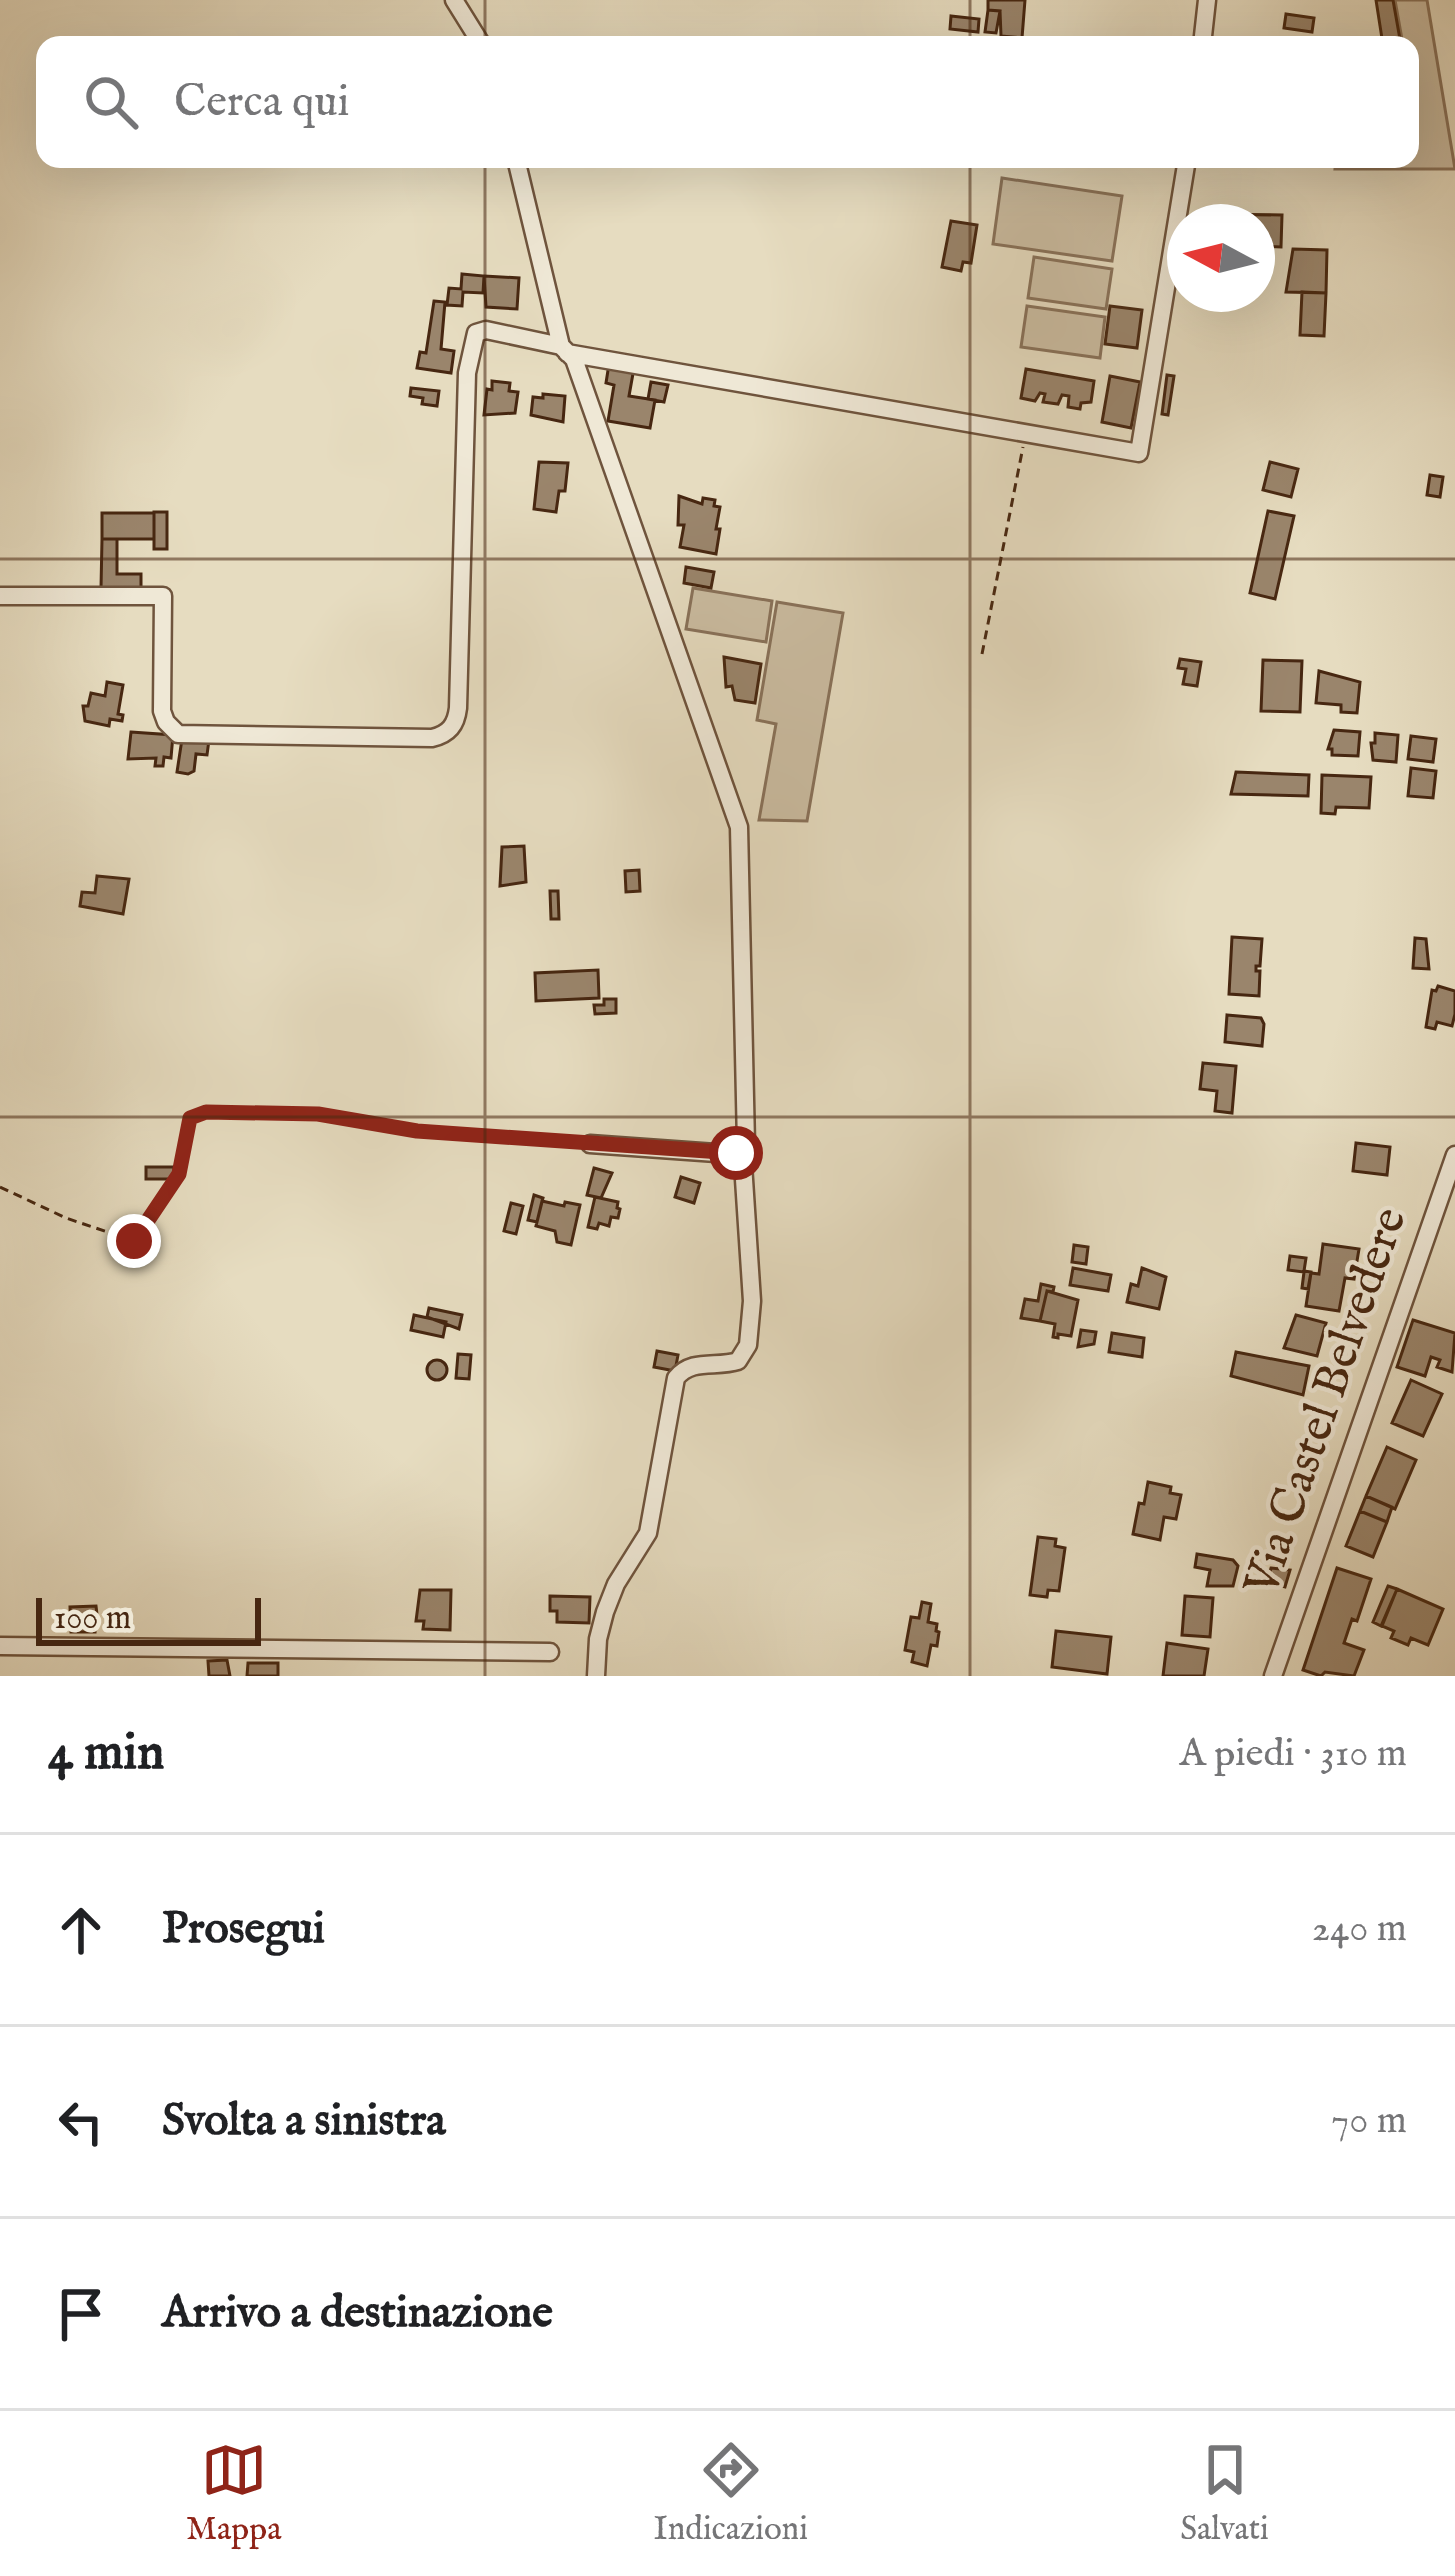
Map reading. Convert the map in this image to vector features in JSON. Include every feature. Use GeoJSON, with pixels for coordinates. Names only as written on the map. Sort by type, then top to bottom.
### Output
{"type":"FeatureCollection","features":[{"type":"Feature","properties":{"kind":"street"},"geometry":{"type":"LineString","coordinates":[[454,0],[476,36]]}},
{"type":"Feature","properties":{"kind":"street"},"geometry":{"type":"LineString","coordinates":[[1203,36],[1207,0]]}},
{"type":"Feature","properties":{"kind":"street"},"geometry":{"type":"LineString","coordinates":[[518,168],[564,350],[574,359],[739,827],[746,1144],[730,1154],[590,1144]]}},
{"type":"Feature","properties":{"kind":"street"},"geometry":{"type":"LineString","coordinates":[[0,596],[163,596],[162,711],[178,734],[445,735],[458,708],[467,373],[476,333],[486,330],[564,350],[1139,453],[1186,168]]}},
{"type":"Feature","properties":{"kind":"street"},"geometry":{"type":"LineString","coordinates":[[596,1676],[605,1612],[616,1584],[648,1533],[676,1378],[683,1369],[701,1364],[738,1361],[748,1346],[752,1301],[742,1149]]}},
{"type":"Feature","properties":{"kind":"street","name":"Via Castel Belvedere"},"geometry":{"type":"LineString","coordinates":[[1273,1676],[1455,1155]]}},
{"type":"Feature","properties":{"kind":"street"},"geometry":{"type":"LineString","coordinates":[[0,1646],[550,1652]]}},
{"type":"Feature","properties":{"kind":"path"},"geometry":{"type":"LineString","coordinates":[[982,654],[1026,434]]}},
{"type":"Feature","properties":{"kind":"path"},"geometry":{"type":"LineString","coordinates":[[0,1187],[66,1218],[134,1241],[179,1174],[188,1124],[196,1113],[318,1114],[417,1131],[590,1144]]}},
{"type":"Feature","properties":{"kind":"shaded area"},"geometry":{"type":"Polygon","coordinates":[[[1395,0],[1427,0],[1455,169],[1335,169],[1419,168],[1419,36],[1401,36],[1395,0]]]}},
{"type":"Feature","properties":{"kind":"shaded area"},"geometry":{"type":"Polygon","coordinates":[[[1002,178],[1122,196],[1112,261],[993,244],[1002,178]]]}},
{"type":"Feature","properties":{"kind":"shaded area"},"geometry":{"type":"Polygon","coordinates":[[[1034,257],[1112,269],[1106,309],[1028,298],[1034,257]]]}},
{"type":"Feature","properties":{"kind":"shaded area"},"geometry":{"type":"Polygon","coordinates":[[[1027,306],[1105,317],[1100,358],[1021,347],[1027,306]]]}},
{"type":"Feature","properties":{"kind":"shaded area"},"geometry":{"type":"Polygon","coordinates":[[[693,588],[772,601],[766,642],[686,629],[693,588]]]}},
{"type":"Feature","properties":{"kind":"shaded area"},"geometry":{"type":"Polygon","coordinates":[[[777,602],[843,613],[807,821],[759,820],[776,724],[757,720],[777,602]]]}},
{"type":"Feature","properties":{"kind":"building"},"geometry":{"type":"Polygon","coordinates":[[[988,0],[1025,0],[1022,36],[1001,36],[1000,11],[988,10],[988,0]]]}},
{"type":"Feature","properties":{"kind":"building"},"geometry":{"type":"Polygon","coordinates":[[[1376,0],[1393,0],[1399,36],[1382,36],[1376,0]]]}},
{"type":"Feature","properties":{"kind":"building"},"geometry":{"type":"Polygon","coordinates":[[[988,10],[1000,11],[996,33],[985,32],[988,10]]]}},
{"type":"Feature","properties":{"kind":"building"},"geometry":{"type":"Polygon","coordinates":[[[1286,14],[1314,18],[1312,32],[1284,28],[1286,14]]]}},
{"type":"Feature","properties":{"kind":"building"},"geometry":{"type":"Polygon","coordinates":[[[951,16],[979,19],[978,32],[950,29],[951,16]]]}},
{"type":"Feature","properties":{"kind":"building"},"geometry":{"type":"Polygon","coordinates":[[[1275,215],[1282,215],[1281,247],[1275,247],[1275,215]]]}},
{"type":"Feature","properties":{"kind":"building"},"geometry":{"type":"Polygon","coordinates":[[[951,221],[977,225],[971,263],[963,262],[961,271],[942,267],[951,221]]]}},
{"type":"Feature","properties":{"kind":"building"},"geometry":{"type":"Polygon","coordinates":[[[1293,249],[1327,250],[1326,293],[1286,292],[1293,249]]]}},
{"type":"Feature","properties":{"kind":"building"},"geometry":{"type":"Polygon","coordinates":[[[462,274],[484,276],[483,293],[463,292],[462,306],[447,305],[449,288],[461,289],[462,274]]]}},
{"type":"Feature","properties":{"kind":"building"},"geometry":{"type":"Polygon","coordinates":[[[484,276],[519,278],[517,309],[486,307],[484,276]]]}},
{"type":"Feature","properties":{"kind":"building"},"geometry":{"type":"Polygon","coordinates":[[[1302,292],[1326,293],[1324,336],[1300,335],[1302,292]]]}},
{"type":"Feature","properties":{"kind":"building"},"geometry":{"type":"Polygon","coordinates":[[[434,301],[445,302],[441,349],[454,351],[451,373],[417,368],[420,352],[426,353],[434,301]]]}},
{"type":"Feature","properties":{"kind":"building"},"geometry":{"type":"Polygon","coordinates":[[[1110,306],[1142,310],[1137,348],[1105,344],[1110,306]]]}},
{"type":"Feature","properties":{"kind":"building"},"geometry":{"type":"Polygon","coordinates":[[[609,364],[634,368],[629,396],[655,400],[650,428],[608,421],[614,385],[606,383],[609,364]]]}},
{"type":"Feature","properties":{"kind":"building"},"geometry":{"type":"Polygon","coordinates":[[[1026,369],[1094,381],[1091,402],[1081,403],[1080,409],[1068,407],[1069,396],[1062,395],[1058,404],[1043,402],[1045,394],[1040,393],[1035,401],[1021,398],[1026,369]]]}},
{"type":"Feature","properties":{"kind":"building"},"geometry":{"type":"Polygon","coordinates":[[[1167,375],[1174,376],[1168,415],[1162,414],[1167,375]]]}},
{"type":"Feature","properties":{"kind":"building"},"geometry":{"type":"Polygon","coordinates":[[[1110,376],[1140,382],[1131,428],[1102,422],[1110,376]]]}},
{"type":"Feature","properties":{"kind":"building"},"geometry":{"type":"Polygon","coordinates":[[[492,381],[510,383],[509,391],[518,392],[515,413],[484,415],[492,381]]]}},
{"type":"Feature","properties":{"kind":"building"},"geometry":{"type":"Polygon","coordinates":[[[651,382],[668,385],[664,402],[648,399],[651,382]]]}},
{"type":"Feature","properties":{"kind":"building"},"geometry":{"type":"Polygon","coordinates":[[[411,388],[439,391],[437,406],[410,396],[411,388]]]}},
{"type":"Feature","properties":{"kind":"building"},"geometry":{"type":"Polygon","coordinates":[[[543,394],[565,396],[563,422],[531,415],[533,397],[543,398],[543,394]]]}},
{"type":"Feature","properties":{"kind":"building"},"geometry":{"type":"Polygon","coordinates":[[[539,462],[568,463],[565,491],[559,491],[556,512],[534,509],[539,462]]]}},
{"type":"Feature","properties":{"kind":"building"},"geometry":{"type":"Polygon","coordinates":[[[1270,462],[1298,469],[1291,497],[1263,490],[1270,462]]]}},
{"type":"Feature","properties":{"kind":"building"},"geometry":{"type":"Polygon","coordinates":[[[1430,475],[1443,477],[1440,497],[1427,495],[1430,475]]]}},
{"type":"Feature","properties":{"kind":"building"},"geometry":{"type":"Polygon","coordinates":[[[679,496],[702,504],[703,498],[715,500],[714,506],[720,507],[716,554],[680,547],[684,525],[678,525],[679,496]]]}},
{"type":"Feature","properties":{"kind":"building"},"geometry":{"type":"Polygon","coordinates":[[[1268,511],[1294,516],[1275,599],[1250,593],[1268,511]]]}},
{"type":"Feature","properties":{"kind":"building"},"geometry":{"type":"Polygon","coordinates":[[[154,512],[167,512],[167,549],[154,549],[154,512]]]}},
{"type":"Feature","properties":{"kind":"building"},"geometry":{"type":"Polygon","coordinates":[[[102,513],[154,513],[154,539],[102,539],[102,513]]]}},
{"type":"Feature","properties":{"kind":"building"},"geometry":{"type":"Polygon","coordinates":[[[102,539],[117,539],[117,574],[141,574],[141,588],[101,588],[102,539]]]}},
{"type":"Feature","properties":{"kind":"building"},"geometry":{"type":"Polygon","coordinates":[[[686,567],[714,572],[711,588],[684,583],[686,567]]]}},
{"type":"Feature","properties":{"kind":"building"},"geometry":{"type":"Polygon","coordinates":[[[724,657],[761,664],[755,703],[735,700],[732,686],[726,687],[724,657]]]}},
{"type":"Feature","properties":{"kind":"building"},"geometry":{"type":"Polygon","coordinates":[[[1180,659],[1201,662],[1197,686],[1183,684],[1186,669],[1178,668],[1180,659]]]}},
{"type":"Feature","properties":{"kind":"building"},"geometry":{"type":"Polygon","coordinates":[[[1263,660],[1302,661],[1300,712],[1261,711],[1263,660]]]}},
{"type":"Feature","properties":{"kind":"building"},"geometry":{"type":"Polygon","coordinates":[[[1319,671],[1360,682],[1357,713],[1341,712],[1341,705],[1316,703],[1319,671]]]}},
{"type":"Feature","properties":{"kind":"building"},"geometry":{"type":"Polygon","coordinates":[[[107,682],[123,685],[118,714],[123,715],[122,721],[110,719],[109,726],[85,721],[83,706],[88,706],[91,693],[105,696],[107,682]]]}},
{"type":"Feature","properties":{"kind":"building"},"geometry":{"type":"Polygon","coordinates":[[[1334,730],[1360,732],[1358,756],[1332,755],[1328,749],[1334,730]]]}},
{"type":"Feature","properties":{"kind":"building"},"geometry":{"type":"Polygon","coordinates":[[[131,732],[173,735],[171,758],[164,757],[163,766],[155,766],[156,758],[128,759],[131,732]]]}},
{"type":"Feature","properties":{"kind":"building"},"geometry":{"type":"Polygon","coordinates":[[[1375,733],[1398,735],[1396,762],[1373,760],[1375,733]]]}},
{"type":"Feature","properties":{"kind":"building"},"geometry":{"type":"Polygon","coordinates":[[[1411,736],[1436,739],[1433,762],[1408,759],[1411,736]]]}},
{"type":"Feature","properties":{"kind":"building"},"geometry":{"type":"Polygon","coordinates":[[[182,739],[209,740],[207,755],[196,754],[194,771],[188,774],[177,772],[182,739]]]}},
{"type":"Feature","properties":{"kind":"building"},"geometry":{"type":"Polygon","coordinates":[[[1411,768],[1436,771],[1433,798],[1408,796],[1411,768]]]}},
{"type":"Feature","properties":{"kind":"building"},"geometry":{"type":"Polygon","coordinates":[[[1236,772],[1309,775],[1308,796],[1231,794],[1236,772]]]}},
{"type":"Feature","properties":{"kind":"building"},"geometry":{"type":"Polygon","coordinates":[[[1322,775],[1371,777],[1369,808],[1336,807],[1335,814],[1321,813],[1322,775]]]}},
{"type":"Feature","properties":{"kind":"building"},"geometry":{"type":"Polygon","coordinates":[[[524,846],[526,882],[500,886],[502,847],[524,846]]]}},
{"type":"Feature","properties":{"kind":"building"},"geometry":{"type":"Polygon","coordinates":[[[639,870],[640,891],[626,892],[625,871],[639,870]]]}},
{"type":"Feature","properties":{"kind":"building"},"geometry":{"type":"Polygon","coordinates":[[[97,876],[129,879],[123,914],[80,906],[82,892],[95,893],[97,876]]]}},
{"type":"Feature","properties":{"kind":"building"},"geometry":{"type":"Polygon","coordinates":[[[550,891],[558,891],[559,919],[551,919],[550,891]]]}},
{"type":"Feature","properties":{"kind":"building"},"geometry":{"type":"Polygon","coordinates":[[[1232,937],[1262,939],[1260,966],[1256,966],[1259,996],[1229,994],[1232,937]]]}},
{"type":"Feature","properties":{"kind":"building"},"geometry":{"type":"Polygon","coordinates":[[[1415,938],[1426,939],[1429,969],[1413,968],[1415,938]]]}},
{"type":"Feature","properties":{"kind":"building"},"geometry":{"type":"Polygon","coordinates":[[[598,970],[599,998],[536,1001],[535,973],[598,970]]]}},
{"type":"Feature","properties":{"kind":"building"},"geometry":{"type":"Polygon","coordinates":[[[1438,986],[1455,991],[1455,1014],[1452,1026],[1437,1022],[1435,1029],[1426,1027],[1432,990],[1438,986]]]}},
{"type":"Feature","properties":{"kind":"building"},"geometry":{"type":"Polygon","coordinates":[[[604,999],[616,999],[616,1013],[595,1014],[594,1005],[604,1005],[604,999]]]}},
{"type":"Feature","properties":{"kind":"building"},"geometry":{"type":"Polygon","coordinates":[[[1227,1015],[1261,1018],[1262,1046],[1225,1042],[1227,1015]]]}},
{"type":"Feature","properties":{"kind":"building"},"geometry":{"type":"Polygon","coordinates":[[[1203,1063],[1236,1066],[1232,1113],[1215,1111],[1217,1091],[1200,1089],[1203,1063]]]}},
{"type":"Feature","properties":{"kind":"building"},"geometry":{"type":"Polygon","coordinates":[[[1356,1143],[1390,1147],[1387,1175],[1353,1171],[1356,1143]]]}},
{"type":"Feature","properties":{"kind":"building"},"geometry":{"type":"Polygon","coordinates":[[[146,1167],[174,1167],[174,1179],[146,1179],[146,1167]]]}},
{"type":"Feature","properties":{"kind":"building"},"geometry":{"type":"Polygon","coordinates":[[[594,1168],[612,1173],[601,1198],[587,1195],[594,1168]]]}},
{"type":"Feature","properties":{"kind":"building"},"geometry":{"type":"Polygon","coordinates":[[[681,1177],[700,1183],[694,1203],[675,1197],[681,1177]]]}},
{"type":"Feature","properties":{"kind":"building"},"geometry":{"type":"Polygon","coordinates":[[[534,1195],[543,1198],[537,1222],[528,1220],[534,1195]]]}},
{"type":"Feature","properties":{"kind":"building"},"geometry":{"type":"Polygon","coordinates":[[[595,1197],[618,1202],[618,1218],[611,1217],[609,1226],[588,1227],[595,1197]]]}},
{"type":"Feature","properties":{"kind":"building"},"geometry":{"type":"Polygon","coordinates":[[[542,1201],[580,1205],[571,1245],[557,1242],[555,1231],[536,1226],[542,1201]]]}},
{"type":"Feature","properties":{"kind":"building"},"geometry":{"type":"Polygon","coordinates":[[[511,1203],[523,1206],[516,1234],[504,1231],[511,1203]]]}},
{"type":"Feature","properties":{"kind":"building"},"geometry":{"type":"Polygon","coordinates":[[[1323,1244],[1359,1249],[1354,1279],[1345,1278],[1339,1311],[1306,1306],[1311,1273],[1319,1274],[1323,1244]]]}},
{"type":"Feature","properties":{"kind":"building"},"geometry":{"type":"Polygon","coordinates":[[[1074,1245],[1088,1247],[1086,1264],[1072,1262],[1074,1245]]]}},
{"type":"Feature","properties":{"kind":"building"},"geometry":{"type":"Polygon","coordinates":[[[1290,1256],[1306,1258],[1304,1271],[1311,1272],[1308,1289],[1302,1288],[1304,1272],[1288,1270],[1290,1256]]]}},
{"type":"Feature","properties":{"kind":"building"},"geometry":{"type":"Polygon","coordinates":[[[1073,1268],[1111,1275],[1108,1291],[1070,1285],[1073,1268]]]}},
{"type":"Feature","properties":{"kind":"building"},"geometry":{"type":"Polygon","coordinates":[[[1142,1268],[1166,1277],[1159,1309],[1127,1302],[1131,1284],[1138,1286],[1142,1268]]]}},
{"type":"Feature","properties":{"kind":"building"},"geometry":{"type":"Polygon","coordinates":[[[1041,1284],[1054,1287],[1053,1292],[1047,1291],[1040,1321],[1021,1318],[1025,1299],[1038,1301],[1041,1284]]]}},
{"type":"Feature","properties":{"kind":"building"},"geometry":{"type":"Polygon","coordinates":[[[1047,1291],[1078,1300],[1071,1336],[1053,1337],[1055,1324],[1040,1321],[1047,1291]]]}},
{"type":"Feature","properties":{"kind":"building"},"geometry":{"type":"Polygon","coordinates":[[[429,1308],[462,1315],[459,1329],[427,1317],[429,1308]]]}},
{"type":"Feature","properties":{"kind":"building"},"geometry":{"type":"Polygon","coordinates":[[[414,1315],[446,1322],[443,1337],[411,1330],[414,1315]]]}},
{"type":"Feature","properties":{"kind":"building"},"geometry":{"type":"Polygon","coordinates":[[[1296,1315],[1326,1323],[1317,1356],[1284,1348],[1296,1315]]]}},
{"type":"Feature","properties":{"kind":"building"},"geometry":{"type":"Polygon","coordinates":[[[1413,1320],[1455,1333],[1452,1372],[1437,1367],[1440,1360],[1431,1357],[1425,1376],[1397,1367],[1413,1320]]]}},
{"type":"Feature","properties":{"kind":"building"},"geometry":{"type":"Polygon","coordinates":[[[1081,1330],[1096,1332],[1094,1344],[1078,1347],[1081,1330]]]}},
{"type":"Feature","properties":{"kind":"building"},"geometry":{"type":"Polygon","coordinates":[[[1112,1333],[1144,1338],[1142,1357],[1109,1352],[1112,1333]]]}},
{"type":"Feature","properties":{"kind":"building"},"geometry":{"type":"Polygon","coordinates":[[[657,1351],[678,1355],[675,1371],[654,1367],[657,1351]]]}},
{"type":"Feature","properties":{"kind":"building"},"geometry":{"type":"Polygon","coordinates":[[[1236,1352],[1309,1366],[1303,1395],[1231,1376],[1236,1352]]]}},
{"type":"Feature","properties":{"kind":"building"},"geometry":{"type":"Polygon","coordinates":[[[458,1354],[471,1355],[469,1379],[456,1378],[458,1354]]]}},
{"type":"Feature","properties":{"kind":"building"},"geometry":{"type":"Polygon","coordinates":[[[437,1360],[447,1370],[437,1380],[427,1370],[437,1360]]]}},
{"type":"Feature","properties":{"kind":"building"},"geometry":{"type":"Polygon","coordinates":[[[1411,1380],[1442,1394],[1423,1436],[1392,1423],[1411,1380]]]}},
{"type":"Feature","properties":{"kind":"building"},"geometry":{"type":"Polygon","coordinates":[[[1387,1447],[1416,1460],[1395,1509],[1366,1496],[1387,1447]]]}},
{"type":"Feature","properties":{"kind":"building"},"geometry":{"type":"Polygon","coordinates":[[[1148,1482],[1171,1487],[1170,1493],[1181,1495],[1176,1519],[1164,1517],[1160,1540],[1133,1534],[1148,1482]]]}},
{"type":"Feature","properties":{"kind":"building"},"geometry":{"type":"Polygon","coordinates":[[[1366,1496],[1392,1507],[1387,1522],[1360,1511],[1366,1496]]]}},
{"type":"Feature","properties":{"kind":"building"},"geometry":{"type":"Polygon","coordinates":[[[1360,1511],[1387,1522],[1373,1557],[1346,1546],[1360,1511]]]}},
{"type":"Feature","properties":{"kind":"building"},"geometry":{"type":"Polygon","coordinates":[[[1038,1537],[1056,1539],[1055,1546],[1065,1548],[1059,1591],[1048,1590],[1047,1597],[1030,1595],[1038,1537]]]}},
{"type":"Feature","properties":{"kind":"building"},"geometry":{"type":"Polygon","coordinates":[[[1197,1554],[1233,1560],[1238,1566],[1233,1586],[1207,1586],[1210,1570],[1195,1567],[1197,1554]]]}},
{"type":"Feature","properties":{"kind":"building"},"geometry":{"type":"Polygon","coordinates":[[[1271,1568],[1290,1570],[1285,1587],[1267,1582],[1271,1568]]]}},
{"type":"Feature","properties":{"kind":"building"},"geometry":{"type":"Polygon","coordinates":[[[1337,1568],[1371,1579],[1344,1643],[1364,1650],[1354,1676],[1325,1672],[1321,1676],[1303,1670],[1337,1568]]]}},
{"type":"Feature","properties":{"kind":"building"},"geometry":{"type":"Polygon","coordinates":[[[1388,1586],[1397,1589],[1381,1626],[1373,1622],[1388,1586]]]}},
{"type":"Feature","properties":{"kind":"building"},"geometry":{"type":"Polygon","coordinates":[[[1397,1589],[1443,1609],[1428,1645],[1411,1638],[1408,1645],[1391,1638],[1394,1631],[1382,1626],[1397,1589]]]}},
{"type":"Feature","properties":{"kind":"building"},"geometry":{"type":"Polygon","coordinates":[[[420,1590],[451,1590],[450,1630],[423,1629],[424,1621],[416,1621],[420,1590]]]}},
{"type":"Feature","properties":{"kind":"building"},"geometry":{"type":"Polygon","coordinates":[[[550,1596],[590,1597],[589,1623],[557,1622],[557,1611],[550,1611],[550,1596]]]}},
{"type":"Feature","properties":{"kind":"building"},"geometry":{"type":"Polygon","coordinates":[[[1185,1596],[1213,1598],[1210,1637],[1182,1635],[1185,1596]]]}},
{"type":"Feature","properties":{"kind":"building"},"geometry":{"type":"Polygon","coordinates":[[[922,1602],[931,1604],[928,1622],[937,1624],[939,1632],[927,1666],[912,1662],[914,1652],[905,1650],[911,1617],[919,1618],[922,1602]]]}},
{"type":"Feature","properties":{"kind":"building"},"geometry":{"type":"Polygon","coordinates":[[[96,1606],[95,1632],[71,1632],[70,1607],[96,1606]]]}},
{"type":"Feature","properties":{"kind":"building"},"geometry":{"type":"Polygon","coordinates":[[[1056,1631],[1111,1637],[1107,1674],[1052,1667],[1056,1631]]]}},
{"type":"Feature","properties":{"kind":"building"},"geometry":{"type":"Polygon","coordinates":[[[1167,1643],[1208,1649],[1204,1676],[1163,1676],[1167,1643]]]}},
{"type":"Feature","properties":{"kind":"building"},"geometry":{"type":"Polygon","coordinates":[[[227,1660],[230,1676],[209,1676],[208,1661],[227,1660]]]}},
{"type":"Feature","properties":{"kind":"building"},"geometry":{"type":"Polygon","coordinates":[[[248,1663],[278,1663],[278,1676],[247,1676],[248,1663]]]}},
{"type":"Feature","properties":{"kind":"route"},"geometry":{"type":"LineString","coordinates":[[134,1241],[179,1174],[188,1124],[196,1113],[318,1114],[417,1131],[736,1153]]}}]}
